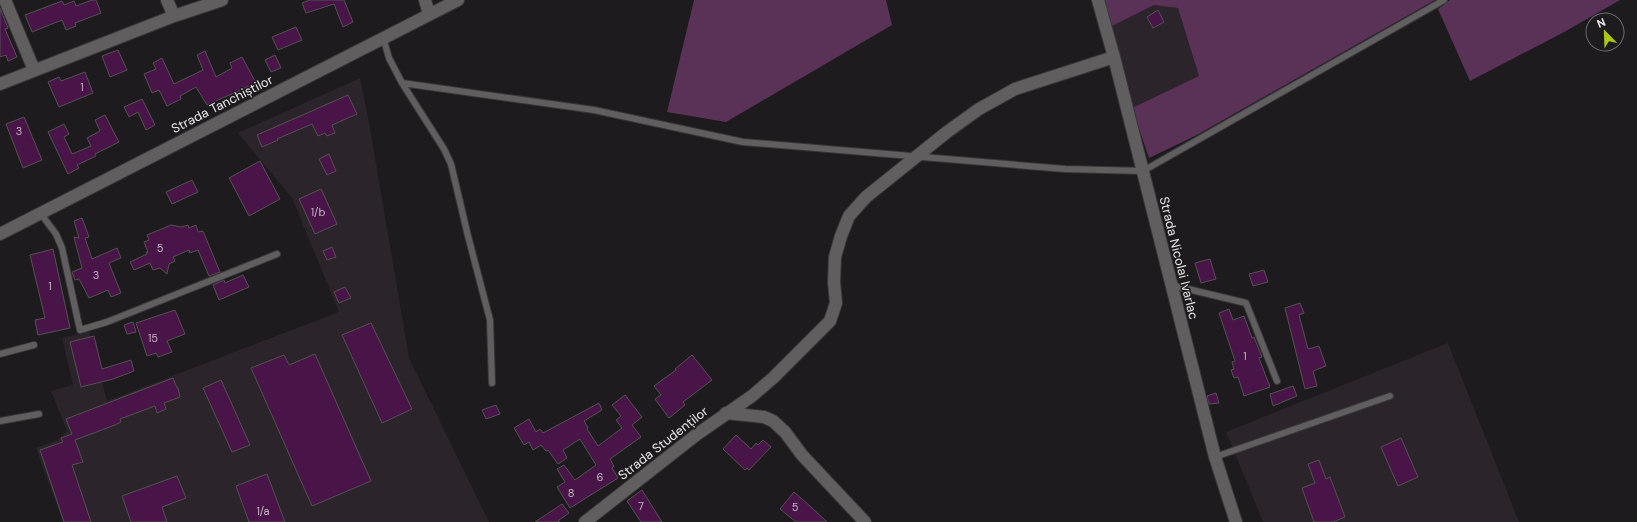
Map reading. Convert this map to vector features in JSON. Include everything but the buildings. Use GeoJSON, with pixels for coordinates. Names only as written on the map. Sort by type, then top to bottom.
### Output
{"type":"FeatureCollection","features":[{"type":"Feature","properties":{"kind":"street"},"geometry":{"type":"LineString","coordinates":[[5,0],[34,70]]}},
{"type":"Feature","properties":{"kind":"street"},"geometry":{"type":"LineString","coordinates":[[167,0],[174,16]]}},
{"type":"Feature","properties":{"kind":"street"},"geometry":{"type":"LineString","coordinates":[[0,84],[174,16],[222,0]]}},
{"type":"Feature","properties":{"kind":"street"},"geometry":{"type":"LineString","coordinates":[[425,0],[429,14]]}},
{"type":"Feature","properties":{"kind":"street","name":"Strada Tanchiștilor"},"geometry":{"type":"LineString","coordinates":[[0,234],[458,0]]}},
{"type":"Feature","properties":{"kind":"street","name":"Strada Nicolai Ivarlac"},"geometry":{"type":"LineString","coordinates":[[1098,0],[1114,57],[1215,457],[1236,522]]}},
{"type":"Feature","properties":{"kind":"street"},"geometry":{"type":"LineString","coordinates":[[726,413],[752,396],[773,378],[830,321],[836,303],[834,282],[835,257],[841,236],[850,216],[866,197],[947,132],[979,109],[1015,89],[1114,57]]}},
{"type":"Feature","properties":{"kind":"street","name":"Strada Studenților"},"geometry":{"type":"LineString","coordinates":[[585,522],[726,413],[764,417],[773,421],[785,432],[802,455],[865,522]]}},
{"type":"Feature","properties":{"kind":"lane"},"geometry":{"type":"LineString","coordinates":[[402,83],[594,110],[743,142],[1064,169],[1143,171],[1444,0]]}},
{"type":"Feature","properties":{"kind":"lane"},"geometry":{"type":"LineString","coordinates":[[383,37],[389,58],[402,83],[444,149],[451,164],[490,320],[492,383]]}},
{"type":"Feature","properties":{"kind":"lane"},"geometry":{"type":"LineString","coordinates":[[41,214],[56,234],[62,248],[80,330],[107,322],[277,254]]}},
{"type":"Feature","properties":{"kind":"lane"},"geometry":{"type":"LineString","coordinates":[[1171,285],[1246,303],[1277,381]]}},
{"type":"Feature","properties":{"kind":"lane"},"geometry":{"type":"LineString","coordinates":[[0,354],[34,345]]}},
{"type":"Feature","properties":{"kind":"lane"},"geometry":{"type":"LineString","coordinates":[[1215,457],[1390,396]]}},
{"type":"Feature","properties":{"kind":"lane"},"geometry":{"type":"LineString","coordinates":[[0,421],[39,414]]}},
{"type":"Feature","properties":{"kind":"shaded area"},"geometry":{"type":"Polygon","coordinates":[[[694,0],[886,0],[892,25],[726,122],[667,112],[694,0]]]}},
{"type":"Feature","properties":{"kind":"shaded area"},"geometry":{"type":"Polygon","coordinates":[[[1104,0],[1435,0],[1195,136],[1149,158],[1132,108],[1199,76],[1178,8],[1154,5],[1112,26],[1104,0]]]}},
{"type":"Feature","properties":{"kind":"shaded area"},"geometry":{"type":"Polygon","coordinates":[[[1450,0],[1620,0],[1599,12],[1585,12],[1585,20],[1470,81],[1438,9],[1450,0]]]}},
{"type":"Feature","properties":{"kind":"shaded area"},"geometry":{"type":"Polygon","coordinates":[[[1154,5],[1178,8],[1200,76],[1132,108],[1112,26],[1154,5]]]}},
{"type":"Feature","properties":{"kind":"shaded area"},"geometry":{"type":"Polygon","coordinates":[[[360,78],[370,128],[409,358],[489,522],[63,522],[36,448],[58,440],[67,431],[51,391],[73,385],[62,338],[89,331],[107,401],[339,312],[292,198],[238,133],[360,78]]]}},
{"type":"Feature","properties":{"kind":"shaded area"},"geometry":{"type":"Polygon","coordinates":[[[1448,343],[1519,522],[1263,522],[1226,432],[1448,343]]]}}]}
